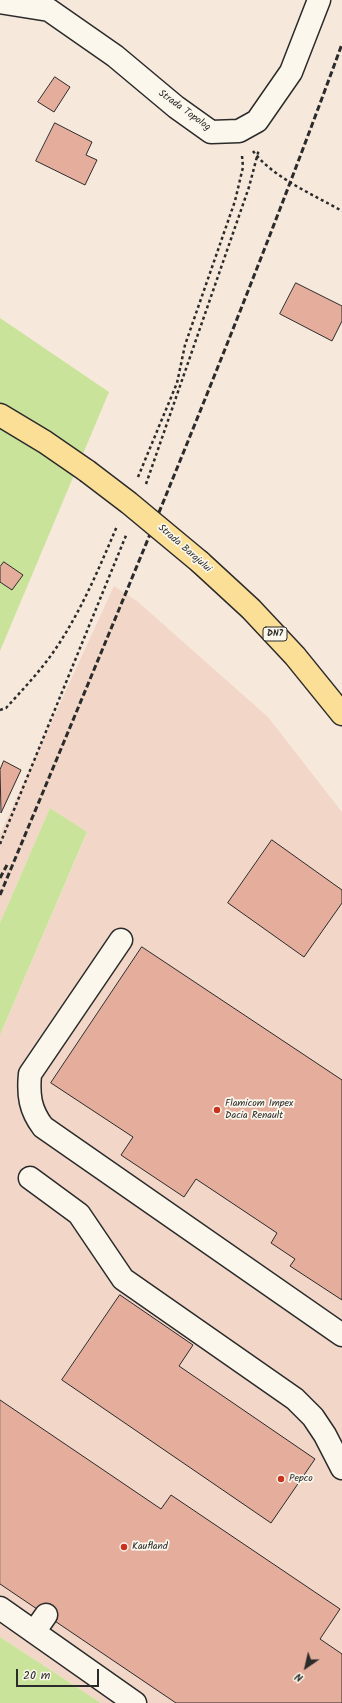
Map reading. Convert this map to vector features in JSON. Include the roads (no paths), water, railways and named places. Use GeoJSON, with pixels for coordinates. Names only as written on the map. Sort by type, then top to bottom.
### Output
{"type":"FeatureCollection","features":[{"type":"Feature","properties":{"kind":"highway","name":"Strada Barajului"},"geometry":{"type":"LineString","coordinates":[[0,415],[45,442],[86,471],[200,562],[251,609],[295,656],[342,714]]}},
{"type":"Feature","properties":{"kind":"street","name":"Strada Topolog"},"geometry":{"type":"LineString","coordinates":[[0,2],[48,5],[115,56],[176,108],[211,132],[240,130],[257,121],[291,72],[319,0]]}},
{"type":"Feature","properties":{"kind":"street"},"geometry":{"type":"LineString","coordinates":[[121,940],[30,1074],[28,1089],[31,1106],[37,1119],[43,1127],[342,1334]]}},
{"type":"Feature","properties":{"kind":"street"},"geometry":{"type":"LineString","coordinates":[[30,1178],[79,1214],[123,1279],[295,1399],[317,1423],[342,1468]]}},
{"type":"Feature","properties":{"kind":"street"},"geometry":{"type":"LineString","coordinates":[[0,1608],[40,1624],[135,1703]]}},
{"type":"Feature","properties":{"kind":"railway"},"geometry":{"type":"LineString","coordinates":[[0,895],[219,365],[342,44]]}},
{"type":"Feature","properties":{"kind":"railway"},"geometry":{"type":"LineString","coordinates":[[0,878],[7,865]]}},
{"type":"Feature","properties":{"kind":"place","name":"Flamicom Impex Dacia Renault"},"geometry":{"type":"Point","coordinates":[217,1110]}},
{"type":"Feature","properties":{"kind":"place","name":"Pepco"},"geometry":{"type":"Point","coordinates":[281,1479]}},
{"type":"Feature","properties":{"kind":"place","name":"Kaufland"},"geometry":{"type":"Point","coordinates":[124,1547]}}]}
